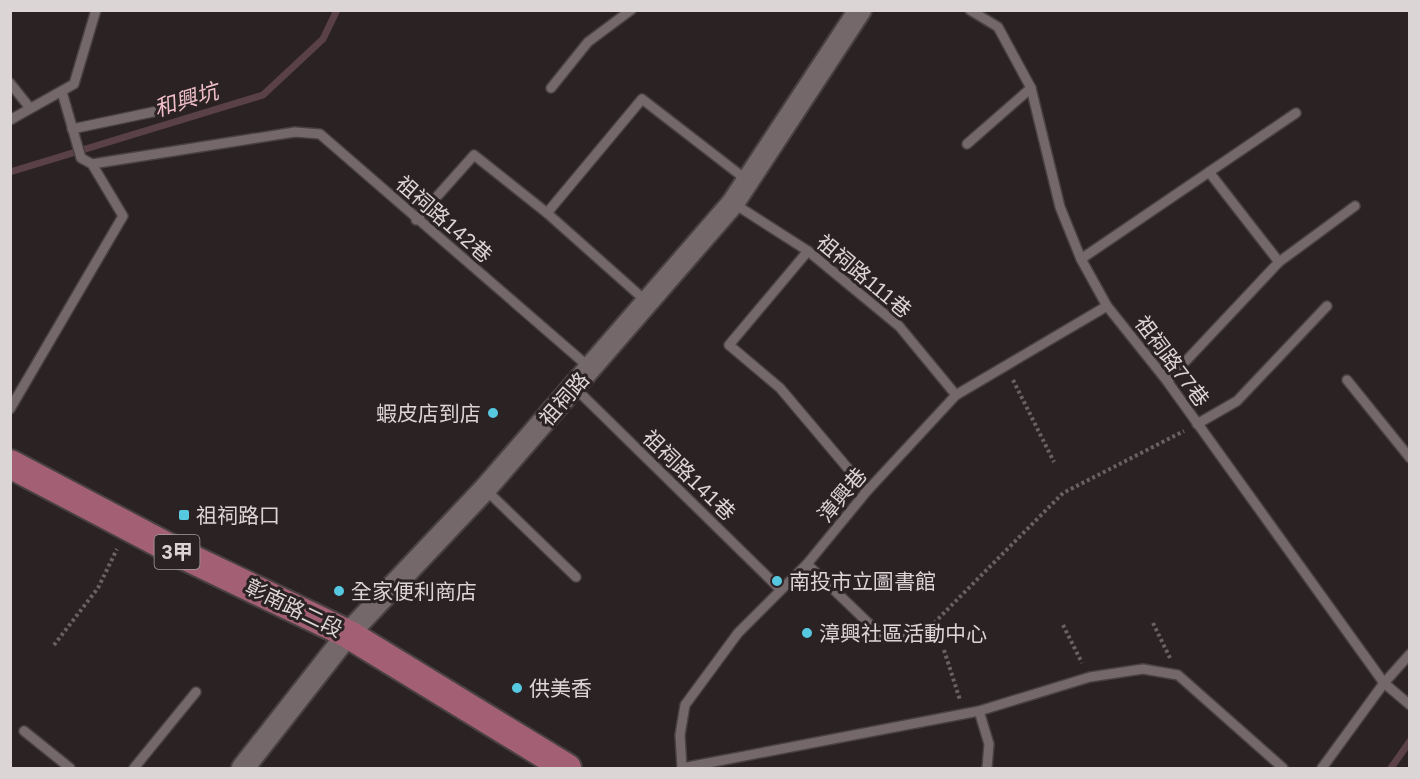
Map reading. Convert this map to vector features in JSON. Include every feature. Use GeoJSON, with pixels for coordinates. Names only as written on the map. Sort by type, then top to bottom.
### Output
{"type":"FeatureCollection","features":[{"type":"Feature","properties":{"kind":"main road","name":"彰南路二段"},"geometry":{"type":"LineString","coordinates":[[10,464],[128,526],[348,634],[567,768]]}},
{"type":"Feature","properties":{"kind":"street","name":"祖祠路"},"geometry":{"type":"LineString","coordinates":[[243,768],[348,634],[485,489],[734,203],[852,13]]}},
{"type":"Feature","properties":{"kind":"lane"},"geometry":{"type":"LineString","coordinates":[[10,120],[74,84],[96,10]]}},
{"type":"Feature","properties":{"kind":"lane"},"geometry":{"type":"LineString","coordinates":[[551,88],[588,42],[631,10]]}},
{"type":"Feature","properties":{"kind":"lane","name":"祖祠路77巷"},"geometry":{"type":"LineString","coordinates":[[970,10],[998,27],[1031,88],[1059,207],[1081,258],[1107,306],[1167,381],[1384,683],[1410,705]]}},
{"type":"Feature","properties":{"kind":"lane"},"geometry":{"type":"LineString","coordinates":[[10,83],[30,108]]}},
{"type":"Feature","properties":{"kind":"lane"},"geometry":{"type":"LineString","coordinates":[[967,144],[1031,88]]}},
{"type":"Feature","properties":{"kind":"lane"},"geometry":{"type":"LineString","coordinates":[[10,409],[123,216],[92,164],[81,158],[62,92]]}},
{"type":"Feature","properties":{"kind":"lane"},"geometry":{"type":"LineString","coordinates":[[547,213],[642,99],[748,181]]}},
{"type":"Feature","properties":{"kind":"lane"},"geometry":{"type":"LineString","coordinates":[[72,129],[167,109]]}},
{"type":"Feature","properties":{"kind":"lane"},"geometry":{"type":"LineString","coordinates":[[1081,258],[1296,113]]}},
{"type":"Feature","properties":{"kind":"lane","name":"祖祠路142巷"},"geometry":{"type":"LineString","coordinates":[[92,164],[219,142],[295,132],[320,134],[416,220],[591,369]]}},
{"type":"Feature","properties":{"kind":"lane"},"geometry":{"type":"LineString","coordinates":[[416,220],[474,155],[547,213],[647,302]]}},
{"type":"Feature","properties":{"kind":"lane"},"geometry":{"type":"LineString","coordinates":[[1209,172],[1279,262]]}},
{"type":"Feature","properties":{"kind":"lane","name":"祖祠路111巷"},"geometry":{"type":"LineString","coordinates":[[734,203],[808,252],[899,326],[956,395]]}},
{"type":"Feature","properties":{"kind":"lane"},"geometry":{"type":"LineString","coordinates":[[1167,381],[1279,262],[1355,206]]}},
{"type":"Feature","properties":{"kind":"lane"},"geometry":{"type":"LineString","coordinates":[[808,252],[729,345],[780,388],[867,491]]}},
{"type":"Feature","properties":{"kind":"lane","name":"漳興巷"},"geometry":{"type":"LineString","coordinates":[[682,768],[680,735],[685,705],[738,633],[807,564],[867,491],[956,395],[1107,306]]}},
{"type":"Feature","properties":{"kind":"lane"},"geometry":{"type":"LineString","coordinates":[[1197,424],[1237,401],[1327,306]]}},
{"type":"Feature","properties":{"kind":"lane"},"geometry":{"type":"LineString","coordinates":[[1347,380],[1410,458]]}},
{"type":"Feature","properties":{"kind":"lane","name":"祖祠路141巷"},"geometry":{"type":"LineString","coordinates":[[574,387],[780,589]]}},
{"type":"Feature","properties":{"kind":"lane"},"geometry":{"type":"LineString","coordinates":[[485,489],[576,577]]}},
{"type":"Feature","properties":{"kind":"lane"},"geometry":{"type":"LineString","coordinates":[[807,564],[884,638],[940,638]]}},
{"type":"Feature","properties":{"kind":"lane"},"geometry":{"type":"LineString","coordinates":[[1322,768],[1384,683],[1410,654]]}},
{"type":"Feature","properties":{"kind":"lane"},"geometry":{"type":"LineString","coordinates":[[682,768],[964,712],[979,711],[1090,677],[1143,669],[1178,675],[1283,768]]}},
{"type":"Feature","properties":{"kind":"lane"},"geometry":{"type":"LineString","coordinates":[[134,768],[196,692]]}},
{"type":"Feature","properties":{"kind":"lane"},"geometry":{"type":"LineString","coordinates":[[979,711],[989,744],[987,768]]}},
{"type":"Feature","properties":{"kind":"lane"},"geometry":{"type":"LineString","coordinates":[[24,731],[70,768]]}},
{"type":"Feature","properties":{"kind":"path"},"geometry":{"type":"LineString","coordinates":[[1006,366],[1054,462]]}},
{"type":"Feature","properties":{"kind":"path"},"geometry":{"type":"LineString","coordinates":[[964,712],[934,623],[1063,493],[1197,424]]}},
{"type":"Feature","properties":{"kind":"path"},"geometry":{"type":"LineString","coordinates":[[54,645],[98,588],[128,526]]}},
{"type":"Feature","properties":{"kind":"path"},"geometry":{"type":"LineString","coordinates":[[1153,623],[1178,675]]}},
{"type":"Feature","properties":{"kind":"path"},"geometry":{"type":"LineString","coordinates":[[1063,625],[1090,677]]}},
{"type":"Feature","properties":{"kind":"waterway","name":"和興坑"},"geometry":{"type":"LineString","coordinates":[[10,172],[263,95],[323,39],[337,10]]}},
{"type":"Feature","properties":{"kind":"waterway"},"geometry":{"type":"LineString","coordinates":[[1391,768],[1410,741]]}},
{"type":"Feature","properties":{"kind":"place","name":"蝦皮店到店"},"geometry":{"type":"Point","coordinates":[493,413]}},
{"type":"Feature","properties":{"kind":"place","name":"祖祠路口"},"geometry":{"type":"Point","coordinates":[184,515]}},
{"type":"Feature","properties":{"kind":"place","name":"南投市立圖書館"},"geometry":{"type":"Point","coordinates":[777,581]}},
{"type":"Feature","properties":{"kind":"place","name":"全家便利商店"},"geometry":{"type":"Point","coordinates":[339,591]}},
{"type":"Feature","properties":{"kind":"place","name":"漳興社區活動中心"},"geometry":{"type":"Point","coordinates":[807,633]}},
{"type":"Feature","properties":{"kind":"place","name":"供美香"},"geometry":{"type":"Point","coordinates":[517,688]}}]}
